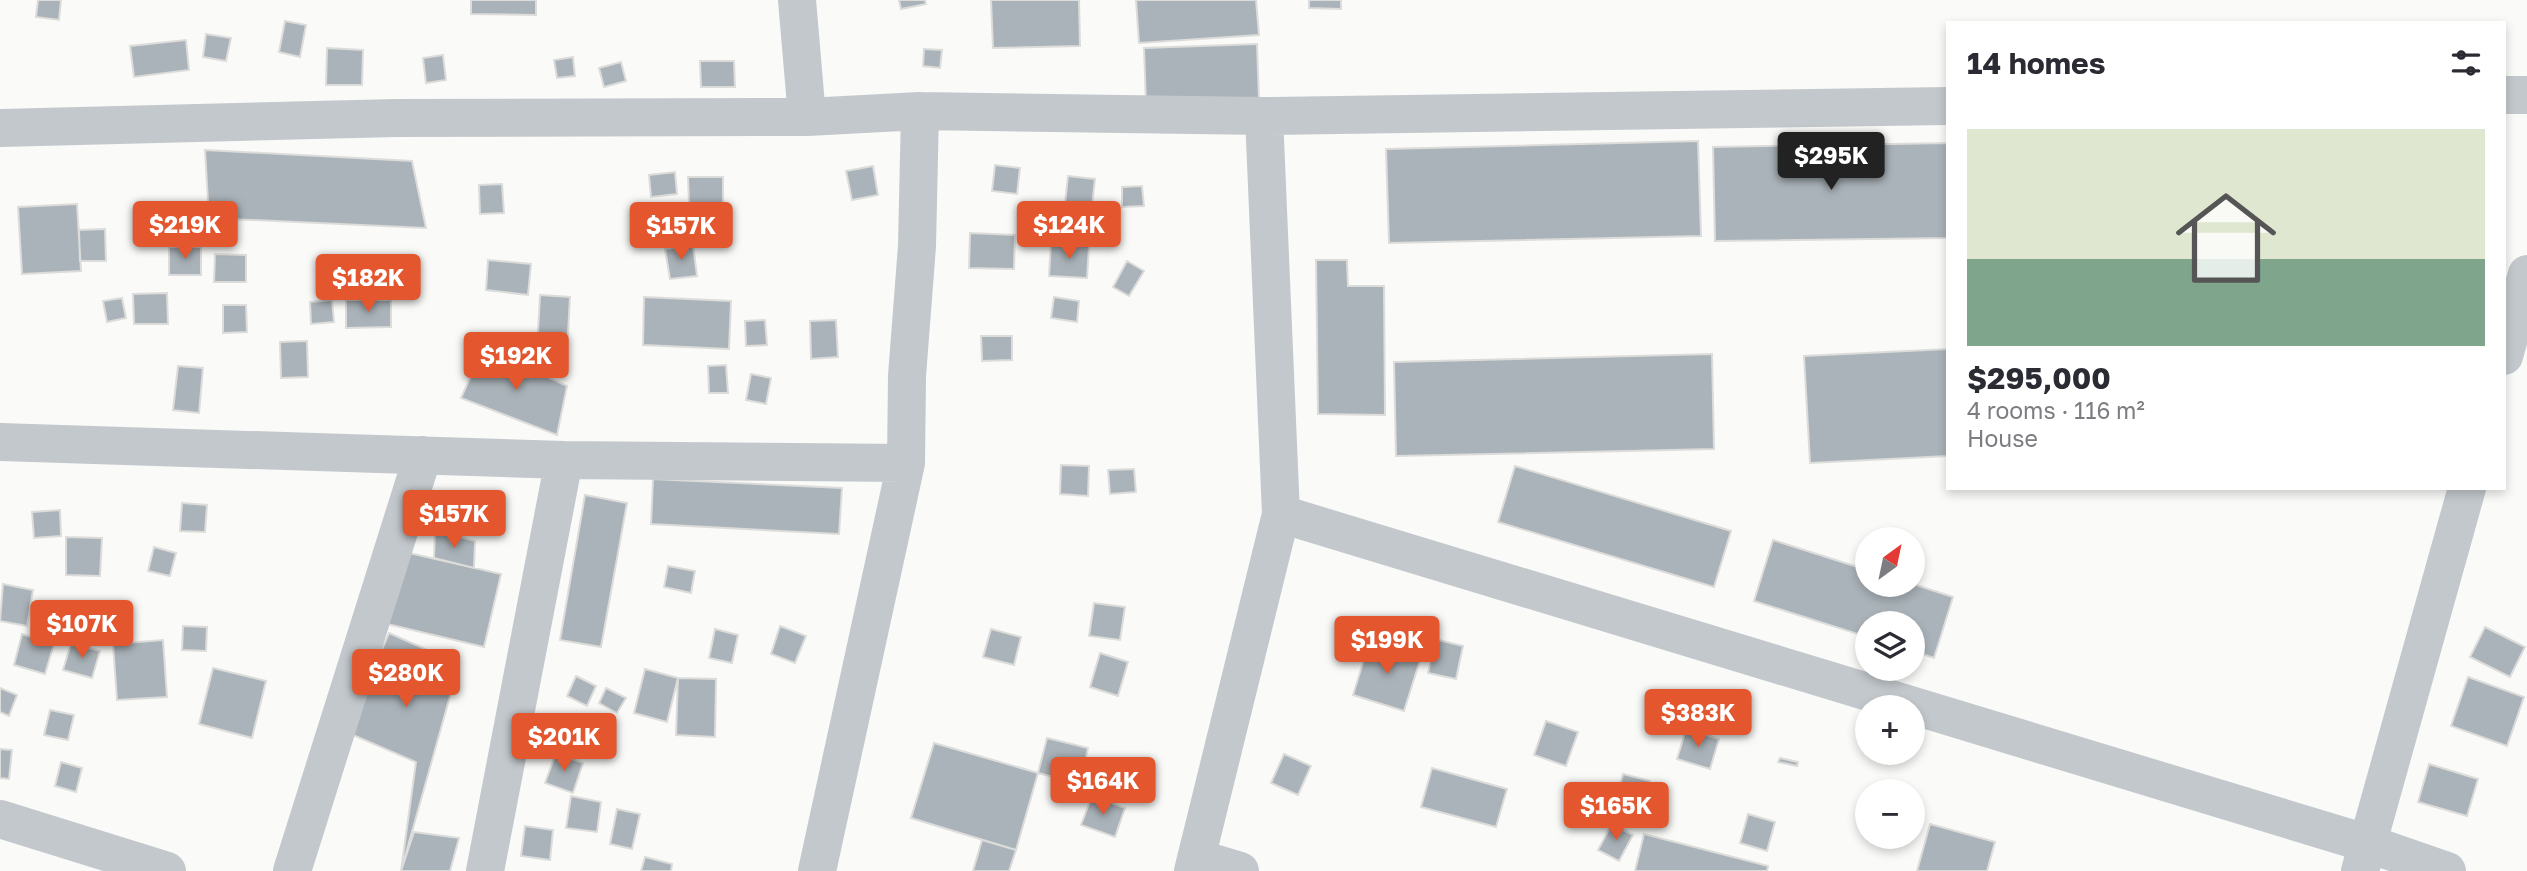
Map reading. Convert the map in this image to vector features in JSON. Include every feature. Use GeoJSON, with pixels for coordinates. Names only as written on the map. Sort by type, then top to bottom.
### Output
{"type":"FeatureCollection","features":[{"type":"Feature","properties":{"kind":"street"},"geometry":{"type":"LineString","coordinates":[[797,0],[807,117]]}},
{"type":"Feature","properties":{"kind":"street"},"geometry":{"type":"LineString","coordinates":[[2506,95],[2527,95]]}},
{"type":"Feature","properties":{"kind":"street"},"geometry":{"type":"LineString","coordinates":[[0,128],[396,118],[807,117],[919,111],[1264,116],[1946,106]]}},
{"type":"Feature","properties":{"kind":"street"},"geometry":{"type":"LineString","coordinates":[[817,871],[906,463],[907,376],[918,246],[919,111]]}},
{"type":"Feature","properties":{"kind":"street"},"geometry":{"type":"LineString","coordinates":[[1240,871],[1195,864],[1281,514],[1264,116]]}},
{"type":"Feature","properties":{"kind":"street"},"geometry":{"type":"LineString","coordinates":[[2506,349],[2527,274]]}},
{"type":"Feature","properties":{"kind":"street"},"geometry":{"type":"LineString","coordinates":[[0,442],[564,460],[906,463]]}},
{"type":"Feature","properties":{"kind":"street"},"geometry":{"type":"LineString","coordinates":[[292,871],[423,455]]}},
{"type":"Feature","properties":{"kind":"street"},"geometry":{"type":"LineString","coordinates":[[485,871],[564,460]]}},
{"type":"Feature","properties":{"kind":"street"},"geometry":{"type":"LineString","coordinates":[[2364,858],[2467,490]]}},
{"type":"Feature","properties":{"kind":"street"},"geometry":{"type":"LineString","coordinates":[[1281,514],[2364,858],[2447,871]]}},
{"type":"Feature","properties":{"kind":"street"},"geometry":{"type":"LineString","coordinates":[[0,819],[77,858],[167,871]]}},
{"type":"Feature","properties":{"kind":"building"},"geometry":{"type":"Polygon","coordinates":[[[38,0],[61,0],[59,20],[36,17],[38,0]]]}},
{"type":"Feature","properties":{"kind":"building"},"geometry":{"type":"Polygon","coordinates":[[[471,0],[536,0],[536,15],[471,14],[471,0]]]}},
{"type":"Feature","properties":{"kind":"building"},"geometry":{"type":"Polygon","coordinates":[[[899,0],[925,0],[926,4],[901,9],[899,0]]]}},
{"type":"Feature","properties":{"kind":"building"},"geometry":{"type":"Polygon","coordinates":[[[991,0],[1079,0],[1080,46],[993,48],[991,0]]]}},
{"type":"Feature","properties":{"kind":"building"},"geometry":{"type":"Polygon","coordinates":[[[1136,0],[1256,0],[1259,35],[1139,43],[1136,0]]]}},
{"type":"Feature","properties":{"kind":"building"},"geometry":{"type":"Polygon","coordinates":[[[1309,0],[1341,0],[1341,9],[1309,8],[1309,0]]]}},
{"type":"Feature","properties":{"kind":"building"},"geometry":{"type":"Polygon","coordinates":[[[285,21],[306,25],[300,57],[279,52],[285,21]]]}},
{"type":"Feature","properties":{"kind":"building"},"geometry":{"type":"Polygon","coordinates":[[[206,34],[231,38],[226,61],[203,57],[206,34]]]}},
{"type":"Feature","properties":{"kind":"building"},"geometry":{"type":"Polygon","coordinates":[[[186,40],[189,70],[134,77],[130,46],[186,40]]]}},
{"type":"Feature","properties":{"kind":"building"},"geometry":{"type":"Polygon","coordinates":[[[1257,44],[1259,100],[1146,104],[1144,48],[1257,44]]]}},
{"type":"Feature","properties":{"kind":"building"},"geometry":{"type":"Polygon","coordinates":[[[327,48],[363,50],[362,85],[326,85],[327,48]]]}},
{"type":"Feature","properties":{"kind":"building"},"geometry":{"type":"Polygon","coordinates":[[[924,49],[942,50],[940,68],[923,66],[924,49]]]}},
{"type":"Feature","properties":{"kind":"building"},"geometry":{"type":"Polygon","coordinates":[[[443,55],[446,80],[426,83],[423,58],[443,55]]]}},
{"type":"Feature","properties":{"kind":"building"},"geometry":{"type":"Polygon","coordinates":[[[573,57],[575,76],[557,78],[554,60],[573,57]]]}},
{"type":"Feature","properties":{"kind":"building"},"geometry":{"type":"Polygon","coordinates":[[[700,61],[734,61],[735,87],[701,87],[700,61]]]}},
{"type":"Feature","properties":{"kind":"building"},"geometry":{"type":"Polygon","coordinates":[[[621,62],[626,81],[604,87],[599,68],[621,62]]]}},
{"type":"Feature","properties":{"kind":"building"},"geometry":{"type":"Polygon","coordinates":[[[1698,141],[1701,236],[1389,243],[1386,149],[1698,141]]]}},
{"type":"Feature","properties":{"kind":"building"},"geometry":{"type":"Polygon","coordinates":[[[1946,143],[1946,238],[1715,241],[1713,147],[1946,143]]]}},
{"type":"Feature","properties":{"kind":"building"},"geometry":{"type":"Polygon","coordinates":[[[205,150],[412,161],[426,228],[209,218],[205,150]]]}},
{"type":"Feature","properties":{"kind":"building"},"geometry":{"type":"Polygon","coordinates":[[[995,165],[1020,168],[1017,194],[992,191],[995,165]]]}},
{"type":"Feature","properties":{"kind":"building"},"geometry":{"type":"Polygon","coordinates":[[[873,166],[878,195],[852,200],[846,171],[873,166]]]}},
{"type":"Feature","properties":{"kind":"building"},"geometry":{"type":"Polygon","coordinates":[[[675,172],[677,194],[651,197],[649,175],[675,172]]]}},
{"type":"Feature","properties":{"kind":"building"},"geometry":{"type":"Polygon","coordinates":[[[1068,176],[1095,179],[1092,206],[1065,203],[1068,176]]]}},
{"type":"Feature","properties":{"kind":"building"},"geometry":{"type":"Polygon","coordinates":[[[688,177],[723,177],[723,204],[689,204],[688,177]]]}},
{"type":"Feature","properties":{"kind":"building"},"geometry":{"type":"Polygon","coordinates":[[[502,184],[504,213],[480,214],[479,185],[502,184]]]}},
{"type":"Feature","properties":{"kind":"building"},"geometry":{"type":"Polygon","coordinates":[[[1142,186],[1144,206],[1122,207],[1122,187],[1142,186]]]}},
{"type":"Feature","properties":{"kind":"building"},"geometry":{"type":"Polygon","coordinates":[[[77,204],[81,271],[22,274],[18,207],[77,204]]]}},
{"type":"Feature","properties":{"kind":"building"},"geometry":{"type":"Polygon","coordinates":[[[105,229],[106,261],[80,261],[79,230],[105,229]]]}},
{"type":"Feature","properties":{"kind":"building"},"geometry":{"type":"Polygon","coordinates":[[[970,233],[1015,235],[1014,269],[969,268],[970,233]]]}},
{"type":"Feature","properties":{"kind":"building"},"geometry":{"type":"Polygon","coordinates":[[[1051,243],[1089,246],[1087,278],[1049,276],[1051,243]]]}},
{"type":"Feature","properties":{"kind":"building"},"geometry":{"type":"Polygon","coordinates":[[[693,245],[697,276],[670,279],[665,249],[693,245]]]}},
{"type":"Feature","properties":{"kind":"building"},"geometry":{"type":"Polygon","coordinates":[[[169,247],[201,247],[201,275],[169,275],[169,247]]]}},
{"type":"Feature","properties":{"kind":"building"},"geometry":{"type":"Polygon","coordinates":[[[215,254],[246,255],[246,282],[214,282],[215,254]]]}},
{"type":"Feature","properties":{"kind":"building"},"geometry":{"type":"Polygon","coordinates":[[[488,260],[531,264],[528,295],[486,290],[488,260]]]}},
{"type":"Feature","properties":{"kind":"building"},"geometry":{"type":"Polygon","coordinates":[[[1316,260],[1347,260],[1348,286],[1384,286],[1385,415],[1318,414],[1316,260]]]}},
{"type":"Feature","properties":{"kind":"building"},"geometry":{"type":"Polygon","coordinates":[[[1127,261],[1144,271],[1129,296],[1113,287],[1127,261]]]}},
{"type":"Feature","properties":{"kind":"building"},"geometry":{"type":"Polygon","coordinates":[[[167,293],[168,324],[134,324],[133,294],[167,293]]]}},
{"type":"Feature","properties":{"kind":"building"},"geometry":{"type":"Polygon","coordinates":[[[540,295],[570,297],[567,352],[537,350],[540,295]]]}},
{"type":"Feature","properties":{"kind":"building"},"geometry":{"type":"Polygon","coordinates":[[[644,297],[731,301],[729,349],[643,345],[644,297]]]}},
{"type":"Feature","properties":{"kind":"building"},"geometry":{"type":"Polygon","coordinates":[[[1054,297],[1079,301],[1077,322],[1051,318],[1054,297]]]}},
{"type":"Feature","properties":{"kind":"building"},"geometry":{"type":"Polygon","coordinates":[[[122,298],[126,318],[107,322],[103,301],[122,298]]]}},
{"type":"Feature","properties":{"kind":"building"},"geometry":{"type":"Polygon","coordinates":[[[332,300],[334,322],[311,324],[310,302],[332,300]]]}},
{"type":"Feature","properties":{"kind":"building"},"geometry":{"type":"Polygon","coordinates":[[[346,300],[391,300],[391,327],[346,328],[346,300]]]}},
{"type":"Feature","properties":{"kind":"building"},"geometry":{"type":"Polygon","coordinates":[[[223,305],[246,305],[247,332],[223,333],[223,305]]]}},
{"type":"Feature","properties":{"kind":"building"},"geometry":{"type":"Polygon","coordinates":[[[765,320],[767,345],[746,346],[745,321],[765,320]]]}},
{"type":"Feature","properties":{"kind":"building"},"geometry":{"type":"Polygon","coordinates":[[[836,320],[838,357],[811,359],[810,321],[836,320]]]}},
{"type":"Feature","properties":{"kind":"building"},"geometry":{"type":"Polygon","coordinates":[[[981,336],[1012,336],[1012,360],[982,361],[981,336]]]}},
{"type":"Feature","properties":{"kind":"building"},"geometry":{"type":"Polygon","coordinates":[[[307,341],[308,377],[281,378],[280,342],[307,341]]]}},
{"type":"Feature","properties":{"kind":"building"},"geometry":{"type":"Polygon","coordinates":[[[484,347],[567,386],[557,435],[461,398],[484,347]]]}},
{"type":"Feature","properties":{"kind":"building"},"geometry":{"type":"Polygon","coordinates":[[[1946,349],[1946,456],[1810,463],[1804,356],[1946,349]]]}},
{"type":"Feature","properties":{"kind":"building"},"geometry":{"type":"Polygon","coordinates":[[[1712,354],[1714,449],[1396,456],[1394,362],[1712,354]]]}},
{"type":"Feature","properties":{"kind":"building"},"geometry":{"type":"Polygon","coordinates":[[[726,365],[728,393],[709,393],[708,366],[726,365]]]}},
{"type":"Feature","properties":{"kind":"building"},"geometry":{"type":"Polygon","coordinates":[[[178,366],[203,368],[199,413],[173,410],[178,366]]]}},
{"type":"Feature","properties":{"kind":"building"},"geometry":{"type":"Polygon","coordinates":[[[751,374],[771,378],[766,404],[746,400],[751,374]]]}},
{"type":"Feature","properties":{"kind":"building"},"geometry":{"type":"Polygon","coordinates":[[[1061,465],[1089,466],[1088,496],[1060,494],[1061,465]]]}},
{"type":"Feature","properties":{"kind":"building"},"geometry":{"type":"Polygon","coordinates":[[[1515,466],[1731,531],[1714,587],[1498,522],[1515,466]]]}},
{"type":"Feature","properties":{"kind":"building"},"geometry":{"type":"Polygon","coordinates":[[[1134,469],[1136,492],[1110,494],[1108,470],[1134,469]]]}},
{"type":"Feature","properties":{"kind":"building"},"geometry":{"type":"Polygon","coordinates":[[[653,479],[842,488],[839,534],[651,524],[653,479]]]}},
{"type":"Feature","properties":{"kind":"building"},"geometry":{"type":"Polygon","coordinates":[[[585,495],[627,503],[601,647],[560,640],[585,495]]]}},
{"type":"Feature","properties":{"kind":"building"},"geometry":{"type":"Polygon","coordinates":[[[182,503],[207,505],[205,532],[180,531],[182,503]]]}},
{"type":"Feature","properties":{"kind":"building"},"geometry":{"type":"Polygon","coordinates":[[[60,510],[61,536],[34,538],[32,512],[60,510]]]}},
{"type":"Feature","properties":{"kind":"building"},"geometry":{"type":"Polygon","coordinates":[[[435,531],[475,541],[474,568],[434,558],[435,531]]]}},
{"type":"Feature","properties":{"kind":"building"},"geometry":{"type":"Polygon","coordinates":[[[66,537],[102,538],[100,576],[66,575],[66,537]]]}},
{"type":"Feature","properties":{"kind":"building"},"geometry":{"type":"Polygon","coordinates":[[[1773,540],[1855,566],[1855,597],[1925,597],[1925,588],[1953,597],[1934,658],[1925,655],[1925,611],[1855,611],[1855,633],[1754,601],[1773,540]]]}},
{"type":"Feature","properties":{"kind":"building"},"geometry":{"type":"Polygon","coordinates":[[[154,547],[176,553],[170,576],[148,571],[154,547]]]}},
{"type":"Feature","properties":{"kind":"building"},"geometry":{"type":"Polygon","coordinates":[[[396,550],[501,574],[484,647],[379,622],[396,550]]]}},
{"type":"Feature","properties":{"kind":"building"},"geometry":{"type":"Polygon","coordinates":[[[668,566],[695,571],[691,593],[664,587],[668,566]]]}},
{"type":"Feature","properties":{"kind":"building"},"geometry":{"type":"Polygon","coordinates":[[[3,584],[33,590],[27,626],[0,621],[3,584]]]}},
{"type":"Feature","properties":{"kind":"building"},"geometry":{"type":"Polygon","coordinates":[[[1094,603],[1125,607],[1120,640],[1089,636],[1094,603]]]}},
{"type":"Feature","properties":{"kind":"building"},"geometry":{"type":"Polygon","coordinates":[[[183,626],[207,627],[206,651],[182,650],[183,626]]]}},
{"type":"Feature","properties":{"kind":"building"},"geometry":{"type":"Polygon","coordinates":[[[780,626],[806,636],[795,663],[771,654],[780,626]]]}},
{"type":"Feature","properties":{"kind":"building"},"geometry":{"type":"Polygon","coordinates":[[[2485,627],[2525,647],[2510,677],[2470,657],[2485,627]]]}},
{"type":"Feature","properties":{"kind":"building"},"geometry":{"type":"Polygon","coordinates":[[[715,629],[738,635],[732,663],[709,658],[715,629]]]}},
{"type":"Feature","properties":{"kind":"building"},"geometry":{"type":"Polygon","coordinates":[[[991,629],[1021,637],[1014,665],[983,657],[991,629]]]}},
{"type":"Feature","properties":{"kind":"building"},"geometry":{"type":"Polygon","coordinates":[[[389,633],[459,664],[401,871],[416,762],[346,732],[389,633]]]}},
{"type":"Feature","properties":{"kind":"building"},"geometry":{"type":"Polygon","coordinates":[[[22,634],[54,644],[45,674],[14,665],[22,634]]]}},
{"type":"Feature","properties":{"kind":"building"},"geometry":{"type":"Polygon","coordinates":[[[1435,639],[1463,646],[1456,679],[1428,673],[1435,639]]]}},
{"type":"Feature","properties":{"kind":"building"},"geometry":{"type":"Polygon","coordinates":[[[163,640],[167,697],[117,700],[113,644],[163,640]]]}},
{"type":"Feature","properties":{"kind":"building"},"geometry":{"type":"Polygon","coordinates":[[[1370,640],[1421,657],[1404,711],[1353,695],[1370,640]]]}},
{"type":"Feature","properties":{"kind":"building"},"geometry":{"type":"Polygon","coordinates":[[[71,643],[100,651],[92,678],[63,670],[71,643]]]}},
{"type":"Feature","properties":{"kind":"building"},"geometry":{"type":"Polygon","coordinates":[[[1100,653],[1128,662],[1118,696],[1090,687],[1100,653]]]}},
{"type":"Feature","properties":{"kind":"building"},"geometry":{"type":"Polygon","coordinates":[[[213,668],[266,681],[252,738],[199,724],[213,668]]]}},
{"type":"Feature","properties":{"kind":"building"},"geometry":{"type":"Polygon","coordinates":[[[645,669],[678,678],[667,722],[634,713],[645,669]]]}},
{"type":"Feature","properties":{"kind":"building"},"geometry":{"type":"Polygon","coordinates":[[[576,676],[596,686],[587,706],[567,696],[576,676]]]}},
{"type":"Feature","properties":{"kind":"building"},"geometry":{"type":"Polygon","coordinates":[[[2468,677],[2524,697],[2507,746],[2451,726],[2468,677]]]}},
{"type":"Feature","properties":{"kind":"building"},"geometry":{"type":"Polygon","coordinates":[[[678,678],[716,679],[715,737],[676,735],[678,678]]]}},
{"type":"Feature","properties":{"kind":"building"},"geometry":{"type":"Polygon","coordinates":[[[0,688],[17,695],[9,716],[0,712],[0,688]]]}},
{"type":"Feature","properties":{"kind":"building"},"geometry":{"type":"Polygon","coordinates":[[[606,688],[626,698],[617,713],[599,703],[606,688]]]}},
{"type":"Feature","properties":{"kind":"building"},"geometry":{"type":"Polygon","coordinates":[[[50,710],[74,715],[68,740],[44,735],[50,710]]]}},
{"type":"Feature","properties":{"kind":"building"},"geometry":{"type":"Polygon","coordinates":[[[567,717],[585,723],[577,746],[559,741],[567,717]]]}},
{"type":"Feature","properties":{"kind":"building"},"geometry":{"type":"Polygon","coordinates":[[[1546,721],[1578,732],[1566,766],[1534,755],[1546,721]]]}},
{"type":"Feature","properties":{"kind":"building"},"geometry":{"type":"Polygon","coordinates":[[[1686,729],[1719,739],[1710,769],[1677,759],[1686,729]]]}},
{"type":"Feature","properties":{"kind":"building"},"geometry":{"type":"Polygon","coordinates":[[[1047,738],[1088,748],[1080,784],[1038,773],[1047,738]]]}},
{"type":"Feature","properties":{"kind":"building"},"geometry":{"type":"Polygon","coordinates":[[[934,743],[1038,773],[1016,850],[911,818],[934,743]]]}},
{"type":"Feature","properties":{"kind":"building"},"geometry":{"type":"Polygon","coordinates":[[[0,749],[12,750],[9,779],[0,778],[0,749]]]}},
{"type":"Feature","properties":{"kind":"building"},"geometry":{"type":"Polygon","coordinates":[[[556,753],[583,763],[573,793],[545,783],[556,753]]]}},
{"type":"Feature","properties":{"kind":"building"},"geometry":{"type":"Polygon","coordinates":[[[1284,754],[1311,766],[1298,795],[1271,783],[1284,754]]]}},
{"type":"Feature","properties":{"kind":"building"},"geometry":{"type":"Polygon","coordinates":[[[1780,758],[1798,762],[1797,766],[1778,762],[1780,758]]]}},
{"type":"Feature","properties":{"kind":"building"},"geometry":{"type":"Polygon","coordinates":[[[61,762],[82,768],[76,792],[55,786],[61,762]]]}},
{"type":"Feature","properties":{"kind":"building"},"geometry":{"type":"Polygon","coordinates":[[[2429,764],[2478,779],[2467,816],[2418,802],[2429,764]]]}},
{"type":"Feature","properties":{"kind":"building"},"geometry":{"type":"Polygon","coordinates":[[[1432,768],[1507,789],[1496,827],[1421,807],[1432,768]]]}},
{"type":"Feature","properties":{"kind":"building"},"geometry":{"type":"Polygon","coordinates":[[[1115,769],[1136,774],[1131,797],[1109,791],[1115,769]]]}},
{"type":"Feature","properties":{"kind":"building"},"geometry":{"type":"Polygon","coordinates":[[[1623,774],[1650,781],[1643,808],[1616,801],[1623,774]]]}},
{"type":"Feature","properties":{"kind":"building"},"geometry":{"type":"Polygon","coordinates":[[[571,796],[601,802],[597,832],[566,828],[571,796]]]}},
{"type":"Feature","properties":{"kind":"building"},"geometry":{"type":"Polygon","coordinates":[[[1092,796],[1125,808],[1115,837],[1081,825],[1092,796]]]}},
{"type":"Feature","properties":{"kind":"building"},"geometry":{"type":"Polygon","coordinates":[[[617,809],[640,814],[632,849],[610,844],[617,809]]]}},
{"type":"Feature","properties":{"kind":"building"},"geometry":{"type":"Polygon","coordinates":[[[1748,814],[1775,822],[1767,851],[1740,843],[1748,814]]]}},
{"type":"Feature","properties":{"kind":"building"},"geometry":{"type":"Polygon","coordinates":[[[1612,824],[1633,835],[1619,861],[1598,850],[1612,824]]]}},
{"type":"Feature","properties":{"kind":"building"},"geometry":{"type":"Polygon","coordinates":[[[1930,824],[1995,842],[1987,871],[1917,871],[1930,824]]]}},
{"type":"Feature","properties":{"kind":"building"},"geometry":{"type":"Polygon","coordinates":[[[525,826],[553,830],[550,860],[521,856],[525,826]]]}},
{"type":"Feature","properties":{"kind":"building"},"geometry":{"type":"Polygon","coordinates":[[[414,832],[459,838],[450,871],[401,871],[414,832]]]}},
{"type":"Feature","properties":{"kind":"building"},"geometry":{"type":"Polygon","coordinates":[[[1644,834],[1768,866],[1767,871],[1635,871],[1644,834]]]}},
{"type":"Feature","properties":{"kind":"building"},"geometry":{"type":"Polygon","coordinates":[[[982,840],[1016,850],[1009,871],[973,871],[982,840]]]}},
{"type":"Feature","properties":{"kind":"building"},"geometry":{"type":"Polygon","coordinates":[[[645,857],[672,864],[671,871],[641,871],[645,857]]]}}]}
